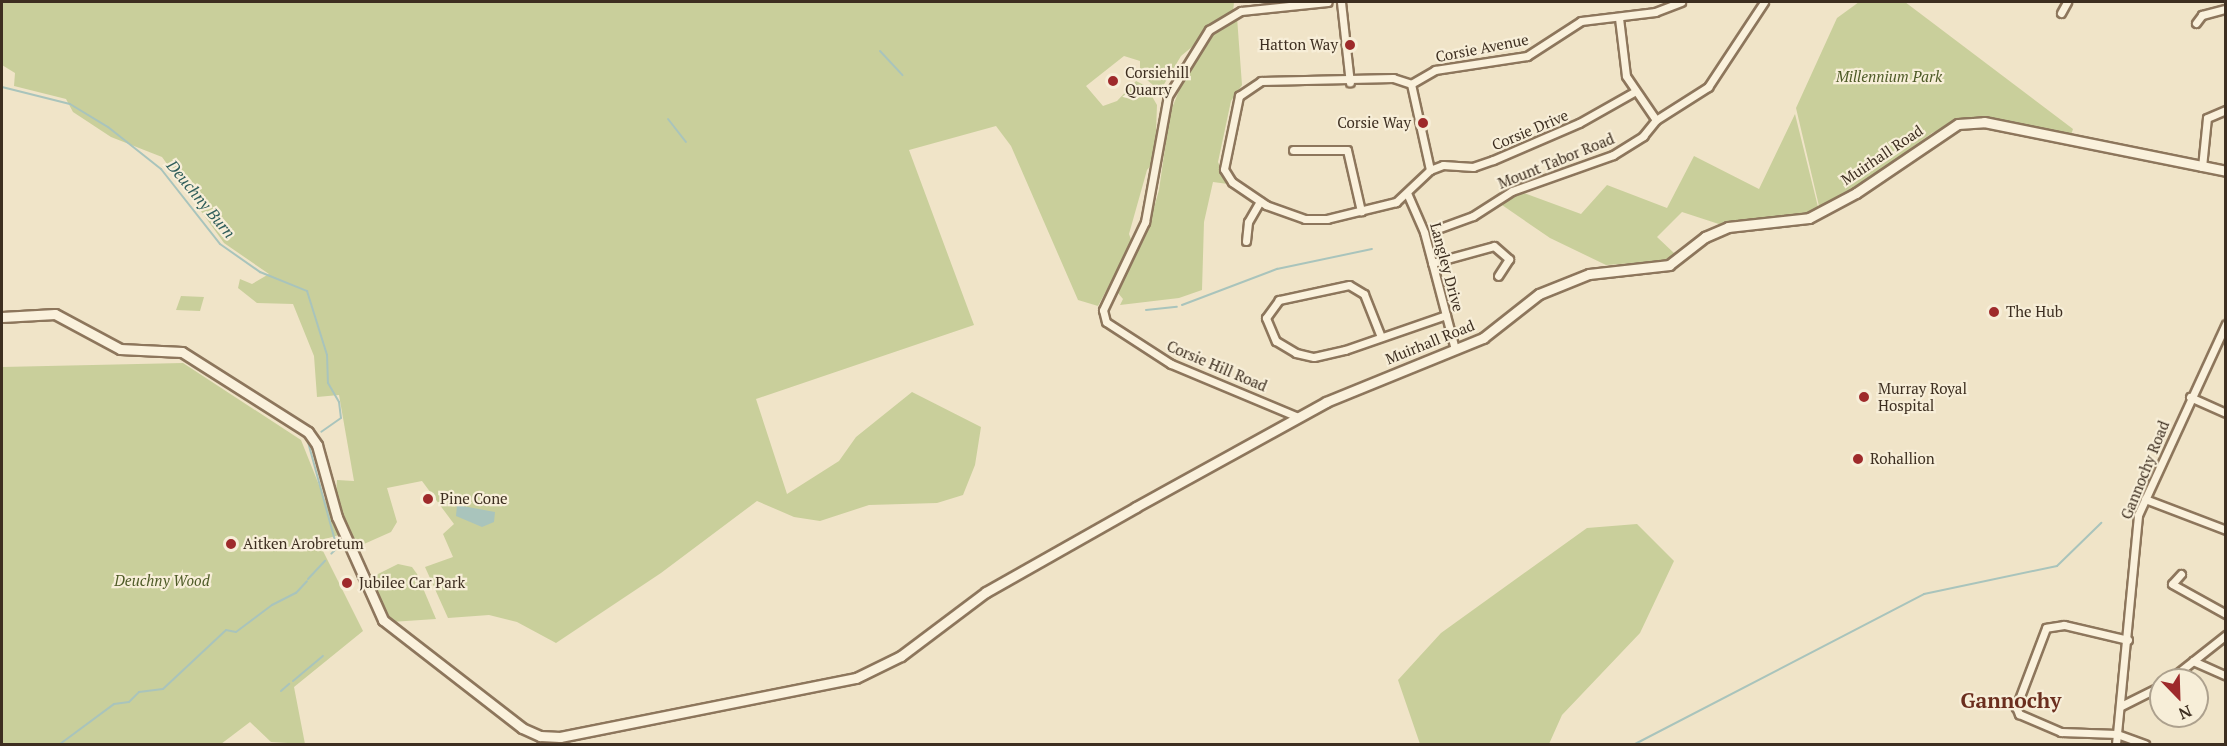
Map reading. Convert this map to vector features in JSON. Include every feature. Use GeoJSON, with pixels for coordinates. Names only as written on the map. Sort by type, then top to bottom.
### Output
{"type":"FeatureCollection","features":[{"type":"Feature","properties":{"kind":"street","name":"Corsie Hill Road"},"geometry":{"type":"LineString","coordinates":[[1298,417],[1171,364],[1106,322],[1102,310],[1145,222],[1168,96],[1209,30],[1241,11],[1328,2]]}},
{"type":"Feature","properties":{"kind":"street"},"geometry":{"type":"LineString","coordinates":[[1341,2],[1350,82]]}},
{"type":"Feature","properties":{"kind":"street","name":"Corsie Avenue"},"geometry":{"type":"LineString","coordinates":[[1411,84],[1436,70],[1527,56],[1577,23],[1619,18],[1681,2]]}},
{"type":"Feature","properties":{"kind":"street","name":"Mount Tabor Road"},"geometry":{"type":"LineString","coordinates":[[1440,228],[1473,216],[1512,191],[1613,155],[1643,136],[1656,120],[1708,87],[1764,2]]}},
{"type":"Feature","properties":{"kind":"street"},"geometry":{"type":"LineString","coordinates":[[2061,13],[2067,2]]}},
{"type":"Feature","properties":{"kind":"street"},"geometry":{"type":"LineString","coordinates":[[2196,23],[2202,15],[2225,10],[2223,2]]}},
{"type":"Feature","properties":{"kind":"street"},"geometry":{"type":"LineString","coordinates":[[1619,18],[1624,68],[1634,92],[1656,120]]}},
{"type":"Feature","properties":{"kind":"street"},"geometry":{"type":"LineString","coordinates":[[1393,78],[1411,84],[1430,170],[1396,202],[1361,211],[1308,220],[1260,201],[1232,182],[1224,169],[1242,91],[1270,80],[1350,82],[1393,78]]}},
{"type":"Feature","properties":{"kind":"street","name":"Corsie Drive"},"geometry":{"type":"LineString","coordinates":[[1430,170],[1443,165],[1473,167],[1494,160],[1583,122],[1634,92]]}},
{"type":"Feature","properties":{"kind":"street"},"geometry":{"type":"LineString","coordinates":[[2202,167],[2207,118],[2226,110]]}},
{"type":"Feature","properties":{"kind":"street","name":"Muirhall Road"},"geometry":{"type":"LineString","coordinates":[[2,317],[55,314],[120,349],[183,352],[308,432],[316,445],[337,517],[383,620],[498,712],[540,736],[565,736],[856,678],[901,656],[986,592],[1298,417],[1496,330],[1539,294],[1567,281],[1669,265],[1705,237],[1728,228],[1809,218],[1877,180],[1958,124],[1984,122],[2226,171]]}},
{"type":"Feature","properties":{"kind":"street"},"geometry":{"type":"LineString","coordinates":[[1293,150],[1347,150],[1361,211]]}},
{"type":"Feature","properties":{"kind":"street","name":"Langley Drive"},"geometry":{"type":"LineString","coordinates":[[1407,193],[1419,215],[1455,349]]}},
{"type":"Feature","properties":{"kind":"street"},"geometry":{"type":"LineString","coordinates":[[1246,241],[1248,222],[1260,201]]}},
{"type":"Feature","properties":{"kind":"street"},"geometry":{"type":"LineString","coordinates":[[1432,263],[1494,246],[1509,259],[1498,276]]}},
{"type":"Feature","properties":{"kind":"street"},"geometry":{"type":"LineString","coordinates":[[1381,337],[1364,294],[1349,285],[1279,300],[1266,318],[1276,340],[1304,356],[1329,355],[1446,315]]}},
{"type":"Feature","properties":{"kind":"street","name":"Gannochy Road"},"geometry":{"type":"LineString","coordinates":[[2116,744],[2128,640],[2135,532],[2145,499],[2190,397],[2226,324]]}},
{"type":"Feature","properties":{"kind":"street"},"geometry":{"type":"LineString","coordinates":[[2190,397],[2226,413]]}},
{"type":"Feature","properties":{"kind":"street"},"geometry":{"type":"LineString","coordinates":[[2145,499],[2226,530]]}},
{"type":"Feature","properties":{"kind":"street"},"geometry":{"type":"LineString","coordinates":[[2181,574],[2172,584],[2226,614]]}},
{"type":"Feature","properties":{"kind":"street"},"geometry":{"type":"LineString","coordinates":[[2128,640],[2064,624],[2046,628],[2016,707],[2019,714],[2061,732],[2117,734],[2145,744]]}},
{"type":"Feature","properties":{"kind":"street"},"geometry":{"type":"LineString","coordinates":[[2184,668],[2226,635]]}},
{"type":"Feature","properties":{"kind":"street"},"geometry":{"type":"LineString","coordinates":[[2193,661],[2226,676]]}},
{"type":"Feature","properties":{"kind":"street"},"geometry":{"type":"LineString","coordinates":[[2121,706],[2149,692]]}},
{"type":"Feature","properties":{"kind":"green space"},"geometry":{"type":"Polygon","coordinates":[[[2,2],[1234,2],[1233,13],[1181,56],[1160,91],[1140,74],[1140,61],[1124,56],[1086,86],[1103,106],[1117,101],[1136,81],[1146,86],[1157,105],[1155,160],[1147,170],[1129,234],[1132,242],[1098,306],[1078,300],[1011,146],[996,126],[909,150],[974,325],[756,399],[787,494],[839,461],[856,437],[912,392],[981,427],[975,465],[963,495],[937,503],[869,505],[820,521],[794,517],[757,501],[661,573],[556,643],[517,622],[489,615],[448,618],[425,567],[453,557],[443,534],[454,524],[422,481],[387,488],[397,522],[391,532],[355,548],[336,494],[337,480],[354,481],[339,395],[317,397],[314,356],[293,304],[257,303],[238,288],[240,279],[252,284],[269,274],[224,243],[162,157],[111,137],[73,112],[66,99],[14,86],[15,73],[2,65],[2,2]]]}},
{"type":"Feature","properties":{"kind":"green space","name":"Millennium Park"},"geometry":{"type":"Polygon","coordinates":[[[1859,2],[1905,2],[2073,129],[2070,138],[1985,118],[1965,118],[1932,133],[1861,184],[1819,206],[1796,108],[1837,18],[1859,2]]]}},
{"type":"Feature","properties":{"kind":"green space"},"geometry":{"type":"Polygon","coordinates":[[[1237,17],[1242,85],[1231,101],[1218,162],[1228,184],[1213,182],[1204,222],[1202,290],[1179,298],[1120,305],[1123,299],[1118,293],[1149,225],[1159,190],[1170,113],[1184,78],[1218,27],[1237,17]]]}},
{"type":"Feature","properties":{"kind":"green space"},"geometry":{"type":"Polygon","coordinates":[[[1795,114],[1819,211],[1809,218],[1728,227],[1682,212],[1657,237],[1675,254],[1663,261],[1606,265],[1550,238],[1502,205],[1507,197],[1521,192],[1581,214],[1607,185],[1667,208],[1694,156],[1759,189],[1795,114]]]}},
{"type":"Feature","properties":{"kind":"green space"},"geometry":{"type":"Polygon","coordinates":[[[181,296],[204,297],[200,311],[176,310],[181,296]]]}},
{"type":"Feature","properties":{"kind":"green space","name":"Deuchny Wood"},"geometry":{"type":"Polygon","coordinates":[[[183,363],[301,440],[339,535],[318,541],[363,631],[294,687],[305,744],[271,742],[250,722],[221,744],[2,744],[2,367],[183,363]]]}},
{"type":"Feature","properties":{"kind":"green space"},"geometry":{"type":"Polygon","coordinates":[[[1637,524],[1674,561],[1640,633],[1562,715],[1549,744],[1420,744],[1398,680],[1441,633],[1587,528],[1637,524]]]}},
{"type":"Feature","properties":{"kind":"green space"},"geometry":{"type":"Polygon","coordinates":[[[398,564],[412,567],[417,574],[436,619],[391,622],[380,609],[368,579],[398,564]]]}},
{"type":"Feature","properties":{"kind":"water"},"geometry":{"type":"Polygon","coordinates":[[[457,505],[495,512],[494,522],[482,527],[456,516],[457,505]]]}},
{"type":"Feature","properties":{"kind":"waterway"},"geometry":{"type":"LineString","coordinates":[[880,51],[902,75]]}},
{"type":"Feature","properties":{"kind":"waterway","name":"Deuchny Burn"},"geometry":{"type":"LineString","coordinates":[[2,87],[70,104],[108,127],[161,169],[220,244],[260,272],[307,291],[327,355],[328,383],[339,402],[341,418],[321,432]]}},
{"type":"Feature","properties":{"kind":"waterway"},"geometry":{"type":"LineString","coordinates":[[668,119],[686,142]]}},
{"type":"Feature","properties":{"kind":"waterway"},"geometry":{"type":"LineString","coordinates":[[1182,305],[1277,269],[1372,249]]}},
{"type":"Feature","properties":{"kind":"waterway"},"geometry":{"type":"LineString","coordinates":[[1146,310],[1177,307]]}},
{"type":"Feature","properties":{"kind":"waterway","name":"Deuchny Burn"},"geometry":{"type":"LineString","coordinates":[[308,442],[337,548],[331,554]]}},
{"type":"Feature","properties":{"kind":"waterway"},"geometry":{"type":"LineString","coordinates":[[1635,744],[1924,594],[2057,566],[2101,523]]}},
{"type":"Feature","properties":{"kind":"waterway","name":"Deuchny Burn"},"geometry":{"type":"LineString","coordinates":[[308,579],[325,561]]}},
{"type":"Feature","properties":{"kind":"waterway","name":"Deuchny Burn"},"geometry":{"type":"LineString","coordinates":[[60,744],[114,704],[129,702],[139,692],[163,689],[226,630],[236,632],[272,605],[296,593],[307,581]]}},
{"type":"Feature","properties":{"kind":"waterway"},"geometry":{"type":"LineString","coordinates":[[293,681],[323,656]]}},
{"type":"Feature","properties":{"kind":"waterway"},"geometry":{"type":"LineString","coordinates":[[281,691],[289,684]]}},
{"type":"Feature","properties":{"kind":"place","name":"Hatton Way"},"geometry":{"type":"Point","coordinates":[1350,45]}},
{"type":"Feature","properties":{"kind":"place","name":"Corsiehill Quarry"},"geometry":{"type":"Point","coordinates":[1113,81]}},
{"type":"Feature","properties":{"kind":"place","name":"Corsie Way"},"geometry":{"type":"Point","coordinates":[1423,123]}},
{"type":"Feature","properties":{"kind":"place","name":"The Hub"},"geometry":{"type":"Point","coordinates":[1994,312]}},
{"type":"Feature","properties":{"kind":"place","name":"Murray Royal Hospital"},"geometry":{"type":"Point","coordinates":[1864,397]}},
{"type":"Feature","properties":{"kind":"place","name":"Rohallion"},"geometry":{"type":"Point","coordinates":[1858,459]}},
{"type":"Feature","properties":{"kind":"place","name":"Pine Cone"},"geometry":{"type":"Point","coordinates":[428,499]}},
{"type":"Feature","properties":{"kind":"place","name":"Aitken Arobretum"},"geometry":{"type":"Point","coordinates":[231,544]}},
{"type":"Feature","properties":{"kind":"place","name":"Jubilee Car Park"},"geometry":{"type":"Point","coordinates":[347,583]}},
{"type":"Feature","properties":{"kind":"district","name":"Gannochy"},"geometry":{"type":"Point","coordinates":[2011,700]}}]}
